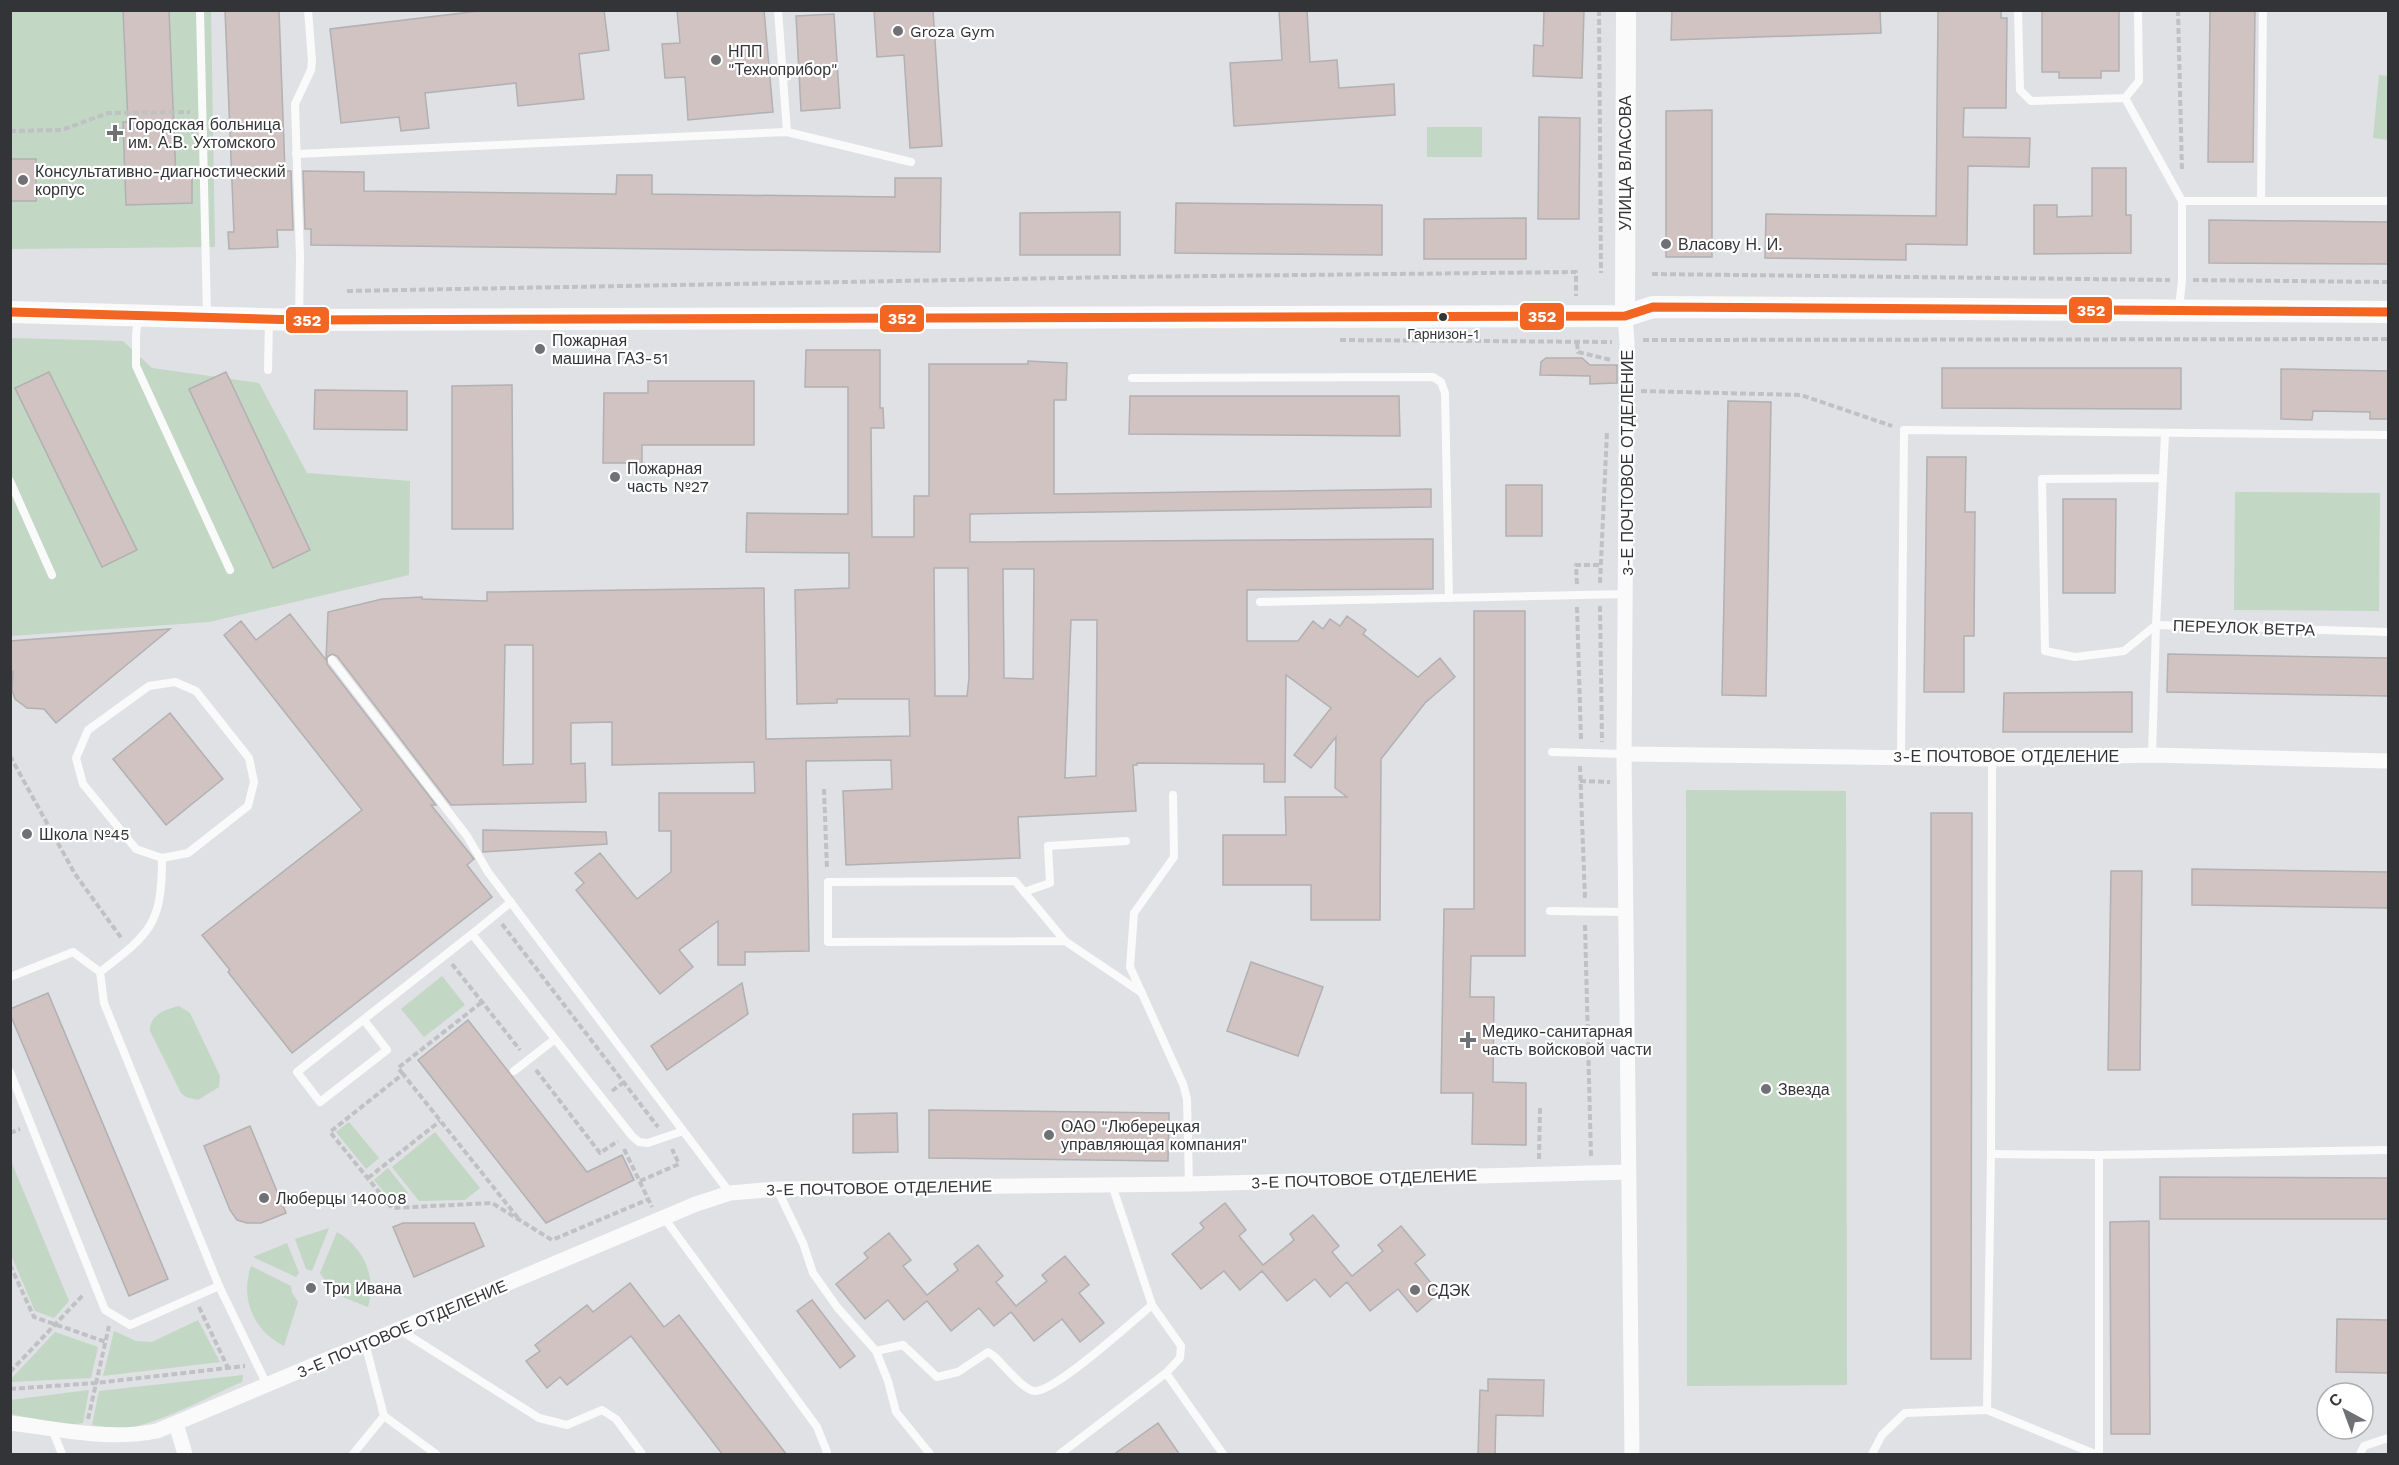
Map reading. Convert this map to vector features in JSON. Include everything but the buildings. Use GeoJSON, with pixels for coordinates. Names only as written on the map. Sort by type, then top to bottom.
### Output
{"type":"FeatureCollection","features":[{"type":"Feature","properties":{"kind":"main road"},"geometry":{"type":"LineString","coordinates":[[10,312],[299,320],[1625,316],[1653,307],[2388,312]]}},
{"type":"Feature","properties":{"kind":"street","name":"УЛИЦА ВЛАСОВА"},"geometry":{"type":"LineString","coordinates":[[1625,316],[1626,10]]}},
{"type":"Feature","properties":{"kind":"street","name":"3-Е ПОЧТОВОЕ ОТДЕЛЕНИЕ"},"geometry":{"type":"LineString","coordinates":[[1625,316],[1628,342],[1624,754],[1632,1455]]}},
{"type":"Feature","properties":{"kind":"street","name":"3-Е ПОЧТОВОЕ ОТДЕЛЕНИЕ"},"geometry":{"type":"LineString","coordinates":[[1624,754],[1992,759],[2152,755],[2388,761]]}},
{"type":"Feature","properties":{"kind":"street","name":"3-Е ПОЧТОВОЕ ОТДЕЛЕНИЕ"},"geometry":{"type":"LineString","coordinates":[[10,1422],[85,1434],[134,1436],[158,1431],[696,1204],[730,1193],[777,1189],[1189,1184],[1628,1172]]}},
{"type":"Feature","properties":{"kind":"street"},"geometry":{"type":"LineString","coordinates":[[176,1424],[185,1455]]}},
{"type":"Feature","properties":{"kind":"lane"},"geometry":{"type":"LineString","coordinates":[[200,10],[207,318]]}},
{"type":"Feature","properties":{"kind":"lane"},"geometry":{"type":"LineString","coordinates":[[299,320],[300,257],[295,104],[312,61],[308,10]]}},
{"type":"Feature","properties":{"kind":"lane"},"geometry":{"type":"LineString","coordinates":[[778,10],[787,132]]}},
{"type":"Feature","properties":{"kind":"lane"},"geometry":{"type":"LineString","coordinates":[[2018,10],[2020,90],[2031,100],[2125,98],[2139,81],[2138,10]]}},
{"type":"Feature","properties":{"kind":"lane"},"geometry":{"type":"LineString","coordinates":[[2261,201],[2263,10]]}},
{"type":"Feature","properties":{"kind":"lane"},"geometry":{"type":"LineString","coordinates":[[2125,98],[2182,201],[2182,280],[2179,311]]}},
{"type":"Feature","properties":{"kind":"lane"},"geometry":{"type":"LineString","coordinates":[[296,154],[787,132],[911,162]]}},
{"type":"Feature","properties":{"kind":"lane"},"geometry":{"type":"LineString","coordinates":[[2182,201],[2388,201]]}},
{"type":"Feature","properties":{"kind":"lane"},"geometry":{"type":"LineString","coordinates":[[138,316],[136,366],[230,570]]}},
{"type":"Feature","properties":{"kind":"lane"},"geometry":{"type":"LineString","coordinates":[[268,370],[269,319]]}},
{"type":"Feature","properties":{"kind":"lane"},"geometry":{"type":"LineString","coordinates":[[1132,378],[1433,377],[1441,382],[1445,393],[1449,598]]}},
{"type":"Feature","properties":{"kind":"lane"},"geometry":{"type":"LineString","coordinates":[[1901,757],[1904,430],[2388,435]]}},
{"type":"Feature","properties":{"kind":"lane"},"geometry":{"type":"LineString","coordinates":[[2163,478],[2042,479],[2045,651],[2075,657],[2124,651],[2156,625],[2163,478],[2165,434]]}},
{"type":"Feature","properties":{"kind":"lane"},"geometry":{"type":"LineString","coordinates":[[10,481],[52,575]]}},
{"type":"Feature","properties":{"kind":"lane"},"geometry":{"type":"LineString","coordinates":[[1260,602],[1626,594]]}},
{"type":"Feature","properties":{"kind":"lane","name":"ПЕРЕУЛОК ВЕТРА"},"geometry":{"type":"LineString","coordinates":[[2152,755],[2156,625],[2388,632]]}},
{"type":"Feature","properties":{"kind":"lane"},"geometry":{"type":"LineString","coordinates":[[332,660],[467,836],[488,872],[730,1193]]}},
{"type":"Feature","properties":{"kind":"lane"},"geometry":{"type":"LineString","coordinates":[[175,682],[196,691],[242,749],[249,758],[254,782],[248,806],[188,853],[162,858],[136,849],[83,784],[76,758],[88,730],[149,686],[175,682]]}},
{"type":"Feature","properties":{"kind":"lane"},"geometry":{"type":"LineString","coordinates":[[1552,752],[1624,754]]}},
{"type":"Feature","properties":{"kind":"lane"},"geometry":{"type":"LineString","coordinates":[[1988,1410],[1992,759]]}},
{"type":"Feature","properties":{"kind":"lane"},"geometry":{"type":"LineString","coordinates":[[1173,795],[1174,857],[1134,913],[1130,967],[1183,1083],[1186,1099],[1189,1184]]}},
{"type":"Feature","properties":{"kind":"lane"},"geometry":{"type":"LineString","coordinates":[[1024,892],[1050,883],[1048,846],[1126,841]]}},
{"type":"Feature","properties":{"kind":"lane"},"geometry":{"type":"LineString","coordinates":[[100,972],[130,949],[151,927],[162,894],[162,858]]}},
{"type":"Feature","properties":{"kind":"lane"},"geometry":{"type":"LineString","coordinates":[[1065,941],[828,942],[828,882],[1015,881],[1065,941],[1142,993]]}},
{"type":"Feature","properties":{"kind":"lane"},"geometry":{"type":"LineString","coordinates":[[364,1020],[387,1050],[320,1102],[297,1072],[511,902]]}},
{"type":"Feature","properties":{"kind":"lane"},"geometry":{"type":"LineString","coordinates":[[1550,911],[1625,912]]}},
{"type":"Feature","properties":{"kind":"lane"},"geometry":{"type":"LineString","coordinates":[[472,934],[632,1136],[639,1142],[648,1143],[683,1131]]}},
{"type":"Feature","properties":{"kind":"lane"},"geometry":{"type":"LineString","coordinates":[[10,977],[73,952],[100,972],[104,1003],[219,1286],[267,1385]]}},
{"type":"Feature","properties":{"kind":"lane"},"geometry":{"type":"LineString","coordinates":[[514,1071],[555,1039]]}},
{"type":"Feature","properties":{"kind":"lane"},"geometry":{"type":"LineString","coordinates":[[10,1072],[105,1310],[130,1325],[219,1286]]}},
{"type":"Feature","properties":{"kind":"lane"},"geometry":{"type":"LineString","coordinates":[[1991,1154],[2099,1155],[2388,1150]]}},
{"type":"Feature","properties":{"kind":"lane"},"geometry":{"type":"LineString","coordinates":[[1872,1455],[1882,1435],[1905,1413],[1988,1410],[2097,1455],[2099,1155]]}},
{"type":"Feature","properties":{"kind":"lane"},"geometry":{"type":"LineString","coordinates":[[1060,1455],[1166,1373],[1180,1358],[1181,1347],[1152,1305],[1112,1185]]}},
{"type":"Feature","properties":{"kind":"lane"},"geometry":{"type":"LineString","coordinates":[[777,1189],[803,1243],[813,1273],[837,1308],[876,1351],[888,1381],[896,1412],[930,1455]]}},
{"type":"Feature","properties":{"kind":"lane"},"geometry":{"type":"LineString","coordinates":[[662,1220],[817,1427],[828,1454]]}},
{"type":"Feature","properties":{"kind":"lane"},"geometry":{"type":"LineString","coordinates":[[876,1351],[903,1345],[937,1377],[957,1372],[988,1352],[1026,1389],[1035,1392],[1047,1388],[1085,1362],[1152,1305]]}},
{"type":"Feature","properties":{"kind":"lane"},"geometry":{"type":"LineString","coordinates":[[400,1330],[539,1418],[567,1425],[602,1410],[616,1419],[642,1455]]}},
{"type":"Feature","properties":{"kind":"lane"},"geometry":{"type":"LineString","coordinates":[[365,1343],[384,1416],[436,1455]]}},
{"type":"Feature","properties":{"kind":"lane"},"geometry":{"type":"LineString","coordinates":[[1166,1373],[1223,1455]]}},
{"type":"Feature","properties":{"kind":"lane"},"geometry":{"type":"LineString","coordinates":[[353,1455],[384,1416]]}},
{"type":"Feature","properties":{"kind":"lane"},"geometry":{"type":"LineString","coordinates":[[52,1429],[62,1455]]}},
{"type":"Feature","properties":{"kind":"lane"},"geometry":{"type":"LineString","coordinates":[[2360,1455],[2364,1446],[2388,1438]]}},
{"type":"Feature","properties":{"kind":"path"},"geometry":{"type":"LineString","coordinates":[[1599,10],[1601,273]]}},
{"type":"Feature","properties":{"kind":"path"},"geometry":{"type":"LineString","coordinates":[[2178,10],[2182,201]]}},
{"type":"Feature","properties":{"kind":"path"},"geometry":{"type":"LineString","coordinates":[[10,131],[62,130],[108,113],[202,112]]}},
{"type":"Feature","properties":{"kind":"path"},"geometry":{"type":"LineString","coordinates":[[347,291],[1106,277],[1576,273],[1578,352],[1622,363]]}},
{"type":"Feature","properties":{"kind":"path"},"geometry":{"type":"LineString","coordinates":[[1652,274],[2388,282]]}},
{"type":"Feature","properties":{"kind":"path"},"geometry":{"type":"LineString","coordinates":[[1339,340],[1578,343],[1654,340],[2388,339]]}},
{"type":"Feature","properties":{"kind":"path"},"geometry":{"type":"LineString","coordinates":[[1627,391],[1801,395],[1904,430]]}},
{"type":"Feature","properties":{"kind":"path"},"geometry":{"type":"LineString","coordinates":[[1600,565],[1576,565],[1581,741],[1602,743],[1600,565],[1608,423]]}},
{"type":"Feature","properties":{"kind":"path"},"geometry":{"type":"LineString","coordinates":[[1580,753],[1592,1173]]}},
{"type":"Feature","properties":{"kind":"path"},"geometry":{"type":"LineString","coordinates":[[10,756],[75,874],[130,949]]}},
{"type":"Feature","properties":{"kind":"path"},"geometry":{"type":"LineString","coordinates":[[824,789],[828,882]]}},
{"type":"Feature","properties":{"kind":"path"},"geometry":{"type":"LineString","coordinates":[[442,971],[501,924],[666,1137],[679,1164],[640,1181]]}},
{"type":"Feature","properties":{"kind":"path"},"geometry":{"type":"LineString","coordinates":[[452,963],[600,1153],[617,1140],[628,1154],[649,1199],[662,1220]]}},
{"type":"Feature","properties":{"kind":"path"},"geometry":{"type":"LineString","coordinates":[[482,1002],[398,1068],[518,1218]]}},
{"type":"Feature","properties":{"kind":"path"},"geometry":{"type":"LineString","coordinates":[[403,1074],[330,1132],[392,1208],[492,1203],[552,1240],[649,1199]]}},
{"type":"Feature","properties":{"kind":"path"},"geometry":{"type":"LineString","coordinates":[[1538,1174],[1540,1108]]}},
{"type":"Feature","properties":{"kind":"path"},"geometry":{"type":"LineString","coordinates":[[368,1178],[440,1121]]}},
{"type":"Feature","properties":{"kind":"path"},"geometry":{"type":"LineString","coordinates":[[10,1265],[34,1317],[106,1341]]}},
{"type":"Feature","properties":{"kind":"path"},"geometry":{"type":"LineString","coordinates":[[10,1372],[95,1284]]}},
{"type":"Feature","properties":{"kind":"path"},"geometry":{"type":"LineString","coordinates":[[195,1296],[228,1368]]}},
{"type":"Feature","properties":{"kind":"path"},"geometry":{"type":"LineString","coordinates":[[85,1434],[112,1314]]}},
{"type":"Feature","properties":{"kind":"path"},"geometry":{"type":"LineString","coordinates":[[10,1389],[96,1383],[257,1365]]}},
{"type":"Feature","properties":{"kind":"green space","name":"Городская больница им. А.В. Ухтомского"},"geometry":{"type":"Polygon","coordinates":[[[10,11],[211,11],[215,247],[11,249],[10,11]]]}},
{"type":"Feature","properties":{"kind":"green space"},"geometry":{"type":"Polygon","coordinates":[[[2379,75],[2388,76],[2388,140],[2373,138],[2379,75]]]}},
{"type":"Feature","properties":{"kind":"green space"},"geometry":{"type":"Polygon","coordinates":[[[1427,127],[1482,127],[1482,157],[1427,157],[1427,127]]]}},
{"type":"Feature","properties":{"kind":"green space"},"geometry":{"type":"Polygon","coordinates":[[[11,338],[123,341],[152,368],[259,383],[307,473],[410,481],[409,575],[209,622],[11,636],[11,338]]]}},
{"type":"Feature","properties":{"kind":"green space"},"geometry":{"type":"Polygon","coordinates":[[[2235,492],[2380,493],[2379,611],[2234,610],[2235,492]]]}},
{"type":"Feature","properties":{"kind":"green space","name":"Звезда"},"geometry":{"type":"Polygon","coordinates":[[[1686,790],[1846,791],[1847,1385],[1687,1386],[1686,790]]]}},
{"type":"Feature","properties":{"kind":"green space"},"geometry":{"type":"Polygon","coordinates":[[[442,976],[465,1005],[424,1037],[401,1009],[442,976]]]}},
{"type":"Feature","properties":{"kind":"green space"},"geometry":{"type":"Polygon","coordinates":[[[179,1006],[190,1013],[220,1076],[219,1087],[198,1100],[181,1093],[150,1031],[150,1025],[155,1017],[179,1006]]]}},
{"type":"Feature","properties":{"kind":"green space"},"geometry":{"type":"Polygon","coordinates":[[[349,1122],[379,1158],[366,1169],[336,1132],[349,1122]]]}},
{"type":"Feature","properties":{"kind":"green space"},"geometry":{"type":"Polygon","coordinates":[[[435,1132],[480,1188],[465,1200],[419,1201],[392,1167],[435,1132]]]}},
{"type":"Feature","properties":{"kind":"green space"},"geometry":{"type":"Polygon","coordinates":[[[11,1161],[69,1301],[54,1318],[35,1311],[11,1255],[11,1161]]]}},
{"type":"Feature","properties":{"kind":"green space"},"geometry":{"type":"Polygon","coordinates":[[[388,1168],[408,1193],[394,1204],[374,1180],[388,1168]]]}},
{"type":"Feature","properties":{"kind":"green space"},"geometry":{"type":"Polygon","coordinates":[[[329,1228],[312,1271],[306,1269],[295,1239],[329,1228]]]}},
{"type":"Feature","properties":{"kind":"green space"},"geometry":{"type":"Polygon","coordinates":[[[337,1232],[354,1246],[366,1264],[371,1285],[368,1307],[325,1290],[324,1279],[320,1273],[337,1232]]]}},
{"type":"Feature","properties":{"kind":"green space"},"geometry":{"type":"Polygon","coordinates":[[[287,1243],[299,1273],[296,1277],[253,1257],[287,1243]]]}},
{"type":"Feature","properties":{"kind":"green space"},"geometry":{"type":"Polygon","coordinates":[[[251,1266],[291,1286],[292,1293],[298,1302],[284,1346],[264,1331],[252,1312],[247,1290],[251,1266]]]}},
{"type":"Feature","properties":{"kind":"green space"},"geometry":{"type":"Polygon","coordinates":[[[198,1320],[220,1362],[103,1376],[114,1331],[136,1341],[152,1342],[198,1320]]]}},
{"type":"Feature","properties":{"kind":"green space"},"geometry":{"type":"Polygon","coordinates":[[[55,1332],[98,1347],[91,1378],[11,1382],[11,1379],[55,1332]]]}},
{"type":"Feature","properties":{"kind":"green space"},"geometry":{"type":"Polygon","coordinates":[[[243,1375],[242,1382],[148,1423],[124,1428],[92,1425],[99,1391],[243,1375]]]}},
{"type":"Feature","properties":{"kind":"green space"},"geometry":{"type":"Polygon","coordinates":[[[89,1390],[83,1423],[64,1426],[11,1414],[10,1400],[89,1390]]]}},
{"type":"Feature","properties":{"kind":"transit line","name":"352"},"geometry":{"type":"LineString","coordinates":[[10,312],[299,320],[1625,316],[1653,307],[2388,312]]}},
{"type":"Feature","properties":{"kind":"place","name":"Groza Gym"},"geometry":{"type":"Point","coordinates":[898,31]}},
{"type":"Feature","properties":{"kind":"place","name":"НПП \"Техноприбор\""},"geometry":{"type":"Point","coordinates":[716,60]}},
{"type":"Feature","properties":{"kind":"place","name":"Городская больница им. А.В. Ухтомского"},"geometry":{"type":"Point","coordinates":[115,133]}},
{"type":"Feature","properties":{"kind":"place","name":"Консультативно-диагностический корпус"},"geometry":{"type":"Point","coordinates":[23,180]}},
{"type":"Feature","properties":{"kind":"place","name":"Власову Н. И."},"geometry":{"type":"Point","coordinates":[1666,244]}},
{"type":"Feature","properties":{"kind":"place","name":"Гарнизон-1"},"geometry":{"type":"Point","coordinates":[1443,317]}},
{"type":"Feature","properties":{"kind":"place","name":"Пожарная машина ГАЗ-51"},"geometry":{"type":"Point","coordinates":[540,349]}},
{"type":"Feature","properties":{"kind":"place","name":"Пожарная часть №27"},"geometry":{"type":"Point","coordinates":[615,477]}},
{"type":"Feature","properties":{"kind":"place","name":"Школа №45"},"geometry":{"type":"Point","coordinates":[27,834]}},
{"type":"Feature","properties":{"kind":"place","name":"Медико-санитарная часть войсковой части"},"geometry":{"type":"Point","coordinates":[1468,1040]}},
{"type":"Feature","properties":{"kind":"place","name":"Звезда"},"geometry":{"type":"Point","coordinates":[1766,1089]}},
{"type":"Feature","properties":{"kind":"place","name":"ОАО \"Люберецкая управляющая компания\""},"geometry":{"type":"Point","coordinates":[1049,1135]}},
{"type":"Feature","properties":{"kind":"place","name":"Люберцы 140008"},"geometry":{"type":"Point","coordinates":[264,1198]}},
{"type":"Feature","properties":{"kind":"place","name":"Три Ивана"},"geometry":{"type":"Point","coordinates":[311,1288]}},
{"type":"Feature","properties":{"kind":"place","name":"СДЭК"},"geometry":{"type":"Point","coordinates":[1415,1290]}}]}
